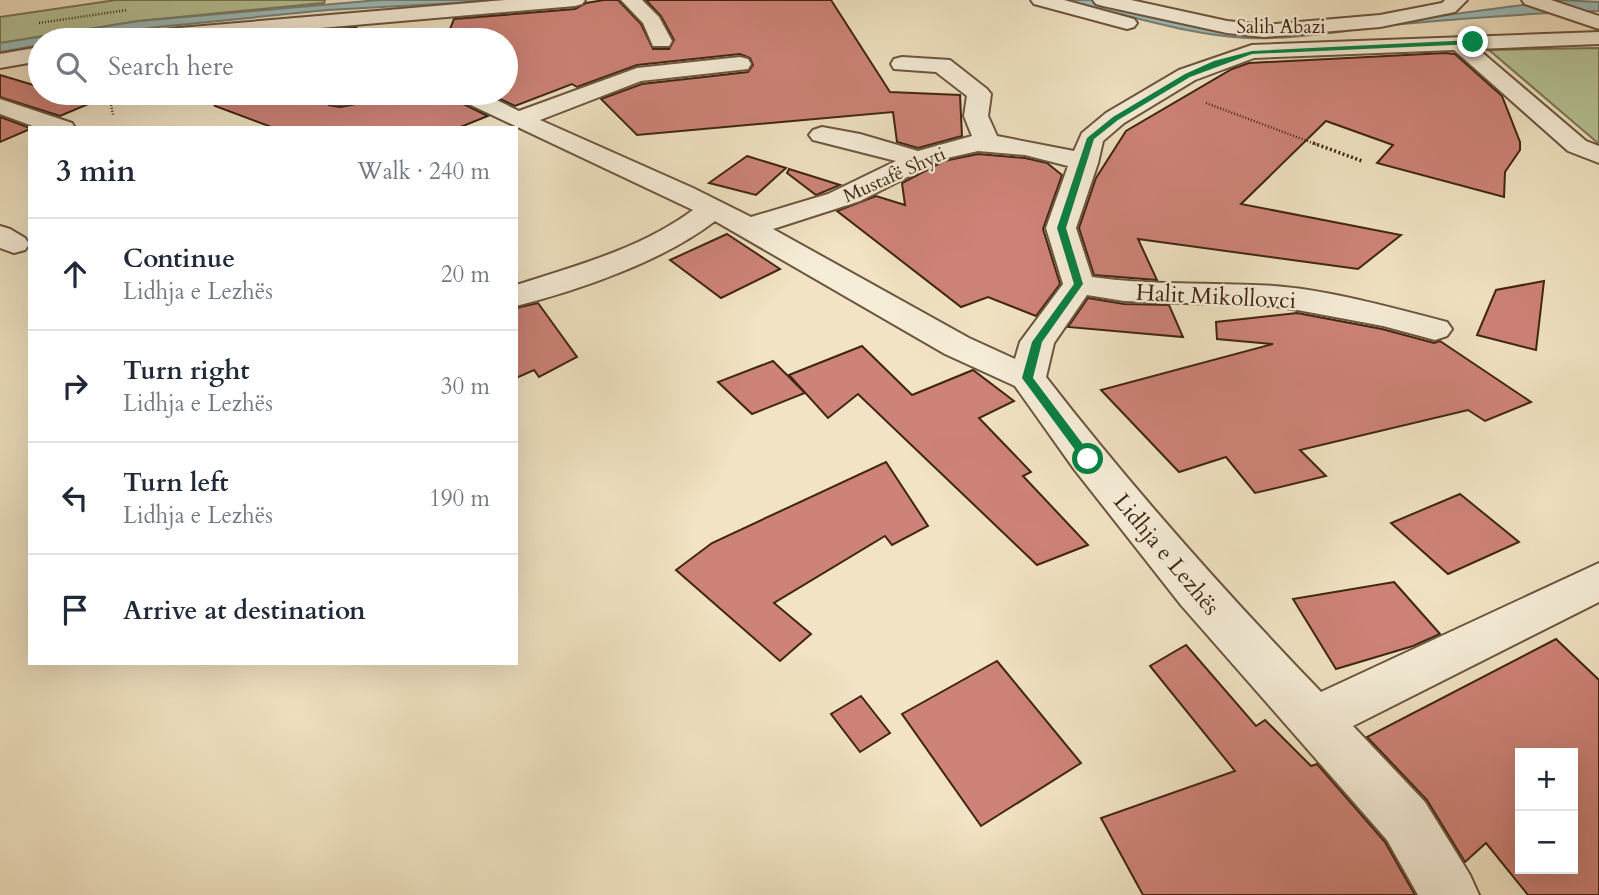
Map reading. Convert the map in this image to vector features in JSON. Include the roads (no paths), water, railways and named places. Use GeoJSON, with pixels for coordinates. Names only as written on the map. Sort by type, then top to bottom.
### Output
{"type":"FeatureCollection","features":[{"type":"Feature","properties":{"kind":"street"},"geometry":{"type":"LineString","coordinates":[[222,28],[357,9],[575,0]]}},
{"type":"Feature","properties":{"kind":"street"},"geometry":{"type":"LineString","coordinates":[[631,0],[652,21],[661,41]]}},
{"type":"Feature","properties":{"kind":"street"},"geometry":{"type":"LineString","coordinates":[[1041,0],[1233,51],[1599,38]]}},
{"type":"Feature","properties":{"kind":"street","name":"Salih Abazi"},"geometry":{"type":"LineString","coordinates":[[1103,0],[1227,27],[1264,31],[1380,21],[1448,8],[1457,0]]}},
{"type":"Feature","properties":{"kind":"street"},"geometry":{"type":"LineString","coordinates":[[1532,0],[1599,23]]}},
{"type":"Feature","properties":{"kind":"street"},"geometry":{"type":"LineString","coordinates":[[357,9],[372,28]]}},
{"type":"Feature","properties":{"kind":"street"},"geometry":{"type":"LineString","coordinates":[[1458,43],[1577,146],[1599,155]]}},
{"type":"Feature","properties":{"kind":"street"},"geometry":{"type":"LineString","coordinates":[[488,105],[713,209],[957,346],[1027,378],[1037,342],[1079,284],[1061,228],[1091,138],[1115,118],[1166,88],[1217,63],[1252,52]]}},
{"type":"Feature","properties":{"kind":"street"},"geometry":{"type":"LineString","coordinates":[[0,61],[28,56]]}},
{"type":"Feature","properties":{"kind":"street"},"geometry":{"type":"LineString","coordinates":[[518,120],[637,75],[740,64]]}},
{"type":"Feature","properties":{"kind":"street"},"geometry":{"type":"LineString","coordinates":[[902,64],[942,65],[979,94],[976,116],[988,145]]}},
{"type":"Feature","properties":{"kind":"street"},"geometry":{"type":"LineString","coordinates":[[0,106],[57,126]]}},
{"type":"Feature","properties":{"kind":"street"},"geometry":{"type":"LineString","coordinates":[[822,135],[860,142],[922,160]]}},
{"type":"Feature","properties":{"kind":"street","name":"Mustafë Shyti"},"geometry":{"type":"LineString","coordinates":[[748,227],[797,215],[850,195],[922,160],[964,145],[1012,145],[1047,151],[1084,163]]}},
{"type":"Feature","properties":{"kind":"street"},"geometry":{"type":"LineString","coordinates":[[518,295],[600,268],[681,233],[713,209]]}},
{"type":"Feature","properties":{"kind":"street","name":"Halit Mikollovci"},"geometry":{"type":"LineString","coordinates":[[1079,284],[1124,291],[1276,296],[1385,316],[1435,329]]}},
{"type":"Feature","properties":{"kind":"street","name":"Lidhja e Lezhës"},"geometry":{"type":"LineString","coordinates":[[1027,378],[1088,459],[1197,592],[1406,821],[1450,895]]}},
{"type":"Feature","properties":{"kind":"street"},"geometry":{"type":"LineString","coordinates":[[1312,721],[1599,581]]}},
{"type":"Feature","properties":{"kind":"water"},"geometry":{"type":"Polygon","coordinates":[[[379,0],[512,0],[327,10],[151,28],[95,28],[139,21],[379,0]]]}},
{"type":"Feature","properties":{"kind":"water"},"geometry":{"type":"Polygon","coordinates":[[[1059,0],[1095,0],[1227,31],[1319,32],[1560,0],[1599,2],[1599,11],[1475,18],[1305,36],[1247,38],[1176,28],[1059,0]]]}},
{"type":"Feature","properties":{"kind":"water"},"geometry":{"type":"Polygon","coordinates":[[[28,39],[28,47],[0,52],[0,43],[28,39]]]}}]}
